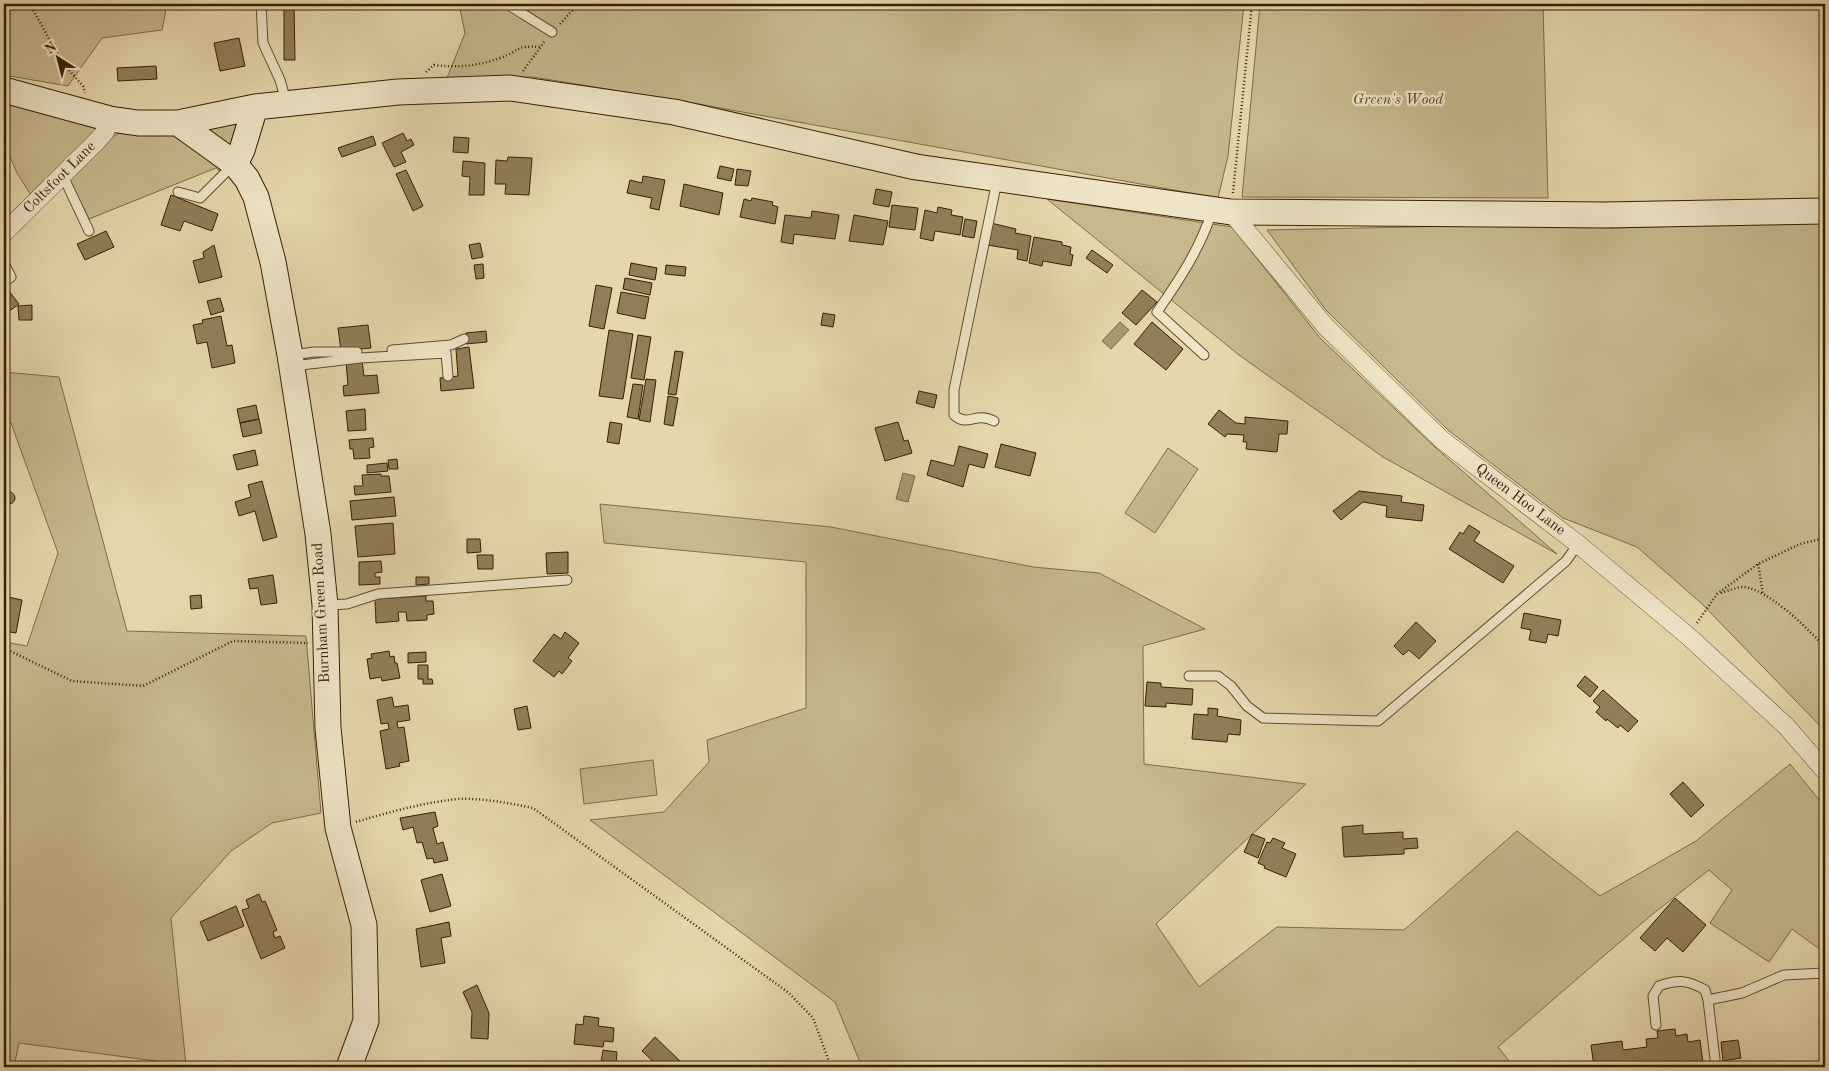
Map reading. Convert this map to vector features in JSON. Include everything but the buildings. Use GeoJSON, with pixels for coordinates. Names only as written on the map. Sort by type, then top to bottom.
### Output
{"type":"FeatureCollection","features":[{"type":"Feature","properties":{"kind":"street"},"geometry":{"type":"LineString","coordinates":[[4,90],[99,116],[138,123],[178,123],[255,107],[398,92],[510,88],[674,112],[916,167],[1222,211],[1604,216],[1825,212]]}},
{"type":"Feature","properties":{"kind":"street"},"geometry":{"type":"LineString","coordinates":[[235,164],[242,150],[255,107]]}},
{"type":"Feature","properties":{"kind":"street","name":"Coltsfoot Lane"},"geometry":{"type":"LineString","coordinates":[[4,233],[105,132],[99,116]]}},
{"type":"Feature","properties":{"kind":"street","name":"Burnham Green Road"},"geometry":{"type":"LineString","coordinates":[[178,123],[235,164],[247,179],[256,197],[273,262],[291,361],[318,534],[325,605],[328,728],[338,828],[364,925],[366,1021],[349,1067]]}},
{"type":"Feature","properties":{"kind":"street","name":"Queen Hoo Lane"},"geometry":{"type":"LineString","coordinates":[[1222,211],[1326,327],[1442,440],[1578,544],[1688,636],[1786,726],[1825,772]]}},
{"type":"Feature","properties":{"kind":"lane"},"geometry":{"type":"LineString","coordinates":[[261,4],[263,43],[280,80],[287,104]]}},
{"type":"Feature","properties":{"kind":"lane"},"geometry":{"type":"LineString","coordinates":[[507,4],[552,32]]}},
{"type":"Feature","properties":{"kind":"lane"},"geometry":{"type":"LineString","coordinates":[[178,192],[200,198],[235,164]]}},
{"type":"Feature","properties":{"kind":"lane"},"geometry":{"type":"LineString","coordinates":[[63,176],[89,231]]}},
{"type":"Feature","properties":{"kind":"lane"},"geometry":{"type":"LineString","coordinates":[[994,421],[978,416],[966,421],[960,420],[954,415],[954,390],[997,178]]}},
{"type":"Feature","properties":{"kind":"lane"},"geometry":{"type":"LineString","coordinates":[[1204,355],[1157,312],[1182,277],[1202,241],[1222,211]]}},
{"type":"Feature","properties":{"kind":"lane"},"geometry":{"type":"LineString","coordinates":[[4,263],[11,277],[4,282]]}},
{"type":"Feature","properties":{"kind":"lane"},"geometry":{"type":"LineString","coordinates":[[291,361],[451,345],[464,339]]}},
{"type":"Feature","properties":{"kind":"lane"},"geometry":{"type":"LineString","coordinates":[[291,361],[446,353],[448,376]]}},
{"type":"Feature","properties":{"kind":"lane"},"geometry":{"type":"LineString","coordinates":[[1189,676],[1218,676],[1231,686],[1247,706],[1263,718],[1378,721],[1566,561],[1578,544]]}},
{"type":"Feature","properties":{"kind":"lane"},"geometry":{"type":"LineString","coordinates":[[325,605],[347,604],[378,594],[567,580]]}},
{"type":"Feature","properties":{"kind":"lane"},"geometry":{"type":"LineString","coordinates":[[1708,1000],[1742,993],[1784,975],[1825,973]]}},
{"type":"Feature","properties":{"kind":"lane"},"geometry":{"type":"LineString","coordinates":[[1656,1026],[1653,996],[1659,986],[1673,981],[1690,981],[1705,990],[1716,1059]]}},
{"type":"Feature","properties":{"kind":"path"},"geometry":{"type":"LineString","coordinates":[[30,4],[60,61],[83,86],[99,116]]}},
{"type":"Feature","properties":{"kind":"path"},"geometry":{"type":"LineString","coordinates":[[510,88],[552,32],[578,4]]}},
{"type":"Feature","properties":{"kind":"path"},"geometry":{"type":"LineString","coordinates":[[1222,211],[1252,4]]}},
{"type":"Feature","properties":{"kind":"path"},"geometry":{"type":"LineString","coordinates":[[398,92],[434,65],[458,68],[502,58],[522,46],[540,47]]}},
{"type":"Feature","properties":{"kind":"path"},"geometry":{"type":"LineString","coordinates":[[1688,636],[1717,594],[1758,564],[1800,544],[1825,538]]}},
{"type":"Feature","properties":{"kind":"path"},"geometry":{"type":"LineString","coordinates":[[1758,564],[1763,594]]}},
{"type":"Feature","properties":{"kind":"path"},"geometry":{"type":"LineString","coordinates":[[1717,594],[1743,587],[1763,594],[1814,634],[1825,648]]}},
{"type":"Feature","properties":{"kind":"path"},"geometry":{"type":"LineString","coordinates":[[4,648],[72,681],[143,686],[233,640],[325,643]]}},
{"type":"Feature","properties":{"kind":"path"},"geometry":{"type":"LineString","coordinates":[[338,828],[384,814],[451,799],[508,803],[533,808],[789,993],[813,1018],[831,1067]]}},
{"type":"Feature","properties":{"kind":"green space"},"geometry":{"type":"Polygon","coordinates":[[[4,4],[167,4],[162,30],[102,38],[68,86],[4,75],[4,4]]]}},
{"type":"Feature","properties":{"kind":"green space"},"geometry":{"type":"Polygon","coordinates":[[[459,4],[1244,4],[1228,156],[1218,198],[687,102],[533,77],[447,78],[465,33],[459,4]]]}},
{"type":"Feature","properties":{"kind":"green space","name":"Green's Wood"},"geometry":{"type":"Polygon","coordinates":[[[1260,4],[1543,4],[1548,198],[1242,197],[1260,4]]]}},
{"type":"Feature","properties":{"kind":"green space"},"geometry":{"type":"Polygon","coordinates":[[[4,97],[95,127],[96,133],[34,200],[17,173],[4,143],[4,97]]]}},
{"type":"Feature","properties":{"kind":"green space"},"geometry":{"type":"Polygon","coordinates":[[[241,118],[232,152],[202,124],[241,118]]]}},
{"type":"Feature","properties":{"kind":"green space"},"geometry":{"type":"Polygon","coordinates":[[[131,129],[181,135],[227,165],[221,172],[216,168],[89,219],[68,178],[104,143],[121,132],[131,129]]]}},
{"type":"Feature","properties":{"kind":"green space"},"geometry":{"type":"Polygon","coordinates":[[[1047,199],[1232,227],[1320,338],[1436,448],[1557,554],[1383,457],[1239,355],[1047,199]]]}},
{"type":"Feature","properties":{"kind":"green space"},"geometry":{"type":"Polygon","coordinates":[[[1825,222],[1825,731],[1701,603],[1637,547],[1563,518],[1448,430],[1326,310],[1267,230],[1553,224],[1611,228],[1825,222]]]}},
{"type":"Feature","properties":{"kind":"green space"},"geometry":{"type":"Polygon","coordinates":[[[4,372],[59,377],[127,631],[306,636],[321,813],[272,823],[231,851],[171,918],[186,1065],[19,1043],[14,1067],[4,1067],[4,642],[27,646],[58,553],[11,423],[4,425],[4,372]]]}},
{"type":"Feature","properties":{"kind":"green space"},"geometry":{"type":"Polygon","coordinates":[[[1168,448],[1198,469],[1155,533],[1125,513],[1168,448]]]}},
{"type":"Feature","properties":{"kind":"green space"},"geometry":{"type":"Polygon","coordinates":[[[600,504],[831,527],[1033,567],[1099,573],[1205,629],[1143,646],[1144,764],[1306,784],[1156,924],[1199,987],[1277,927],[1404,930],[1517,831],[1600,896],[1696,841],[1790,764],[1825,807],[1825,953],[1792,929],[1769,962],[1710,923],[1732,890],[1709,870],[1649,917],[1498,1047],[1514,1067],[862,1067],[835,1002],[590,820],[664,812],[709,762],[707,740],[806,708],[806,562],[604,543],[600,504]]]}},
{"type":"Feature","properties":{"kind":"green space"},"geometry":{"type":"Polygon","coordinates":[[[653,760],[657,795],[584,804],[580,769],[653,760]]]}},
{"type":"Feature","properties":{"kind":"shaded area"},"geometry":{"type":"Polygon","coordinates":[[[1120,322],[1129,330],[1111,349],[1102,341],[1120,322]]]}},
{"type":"Feature","properties":{"kind":"shaded area"},"geometry":{"type":"Polygon","coordinates":[[[903,473],[915,476],[908,502],[896,499],[903,473]]]}}]}
